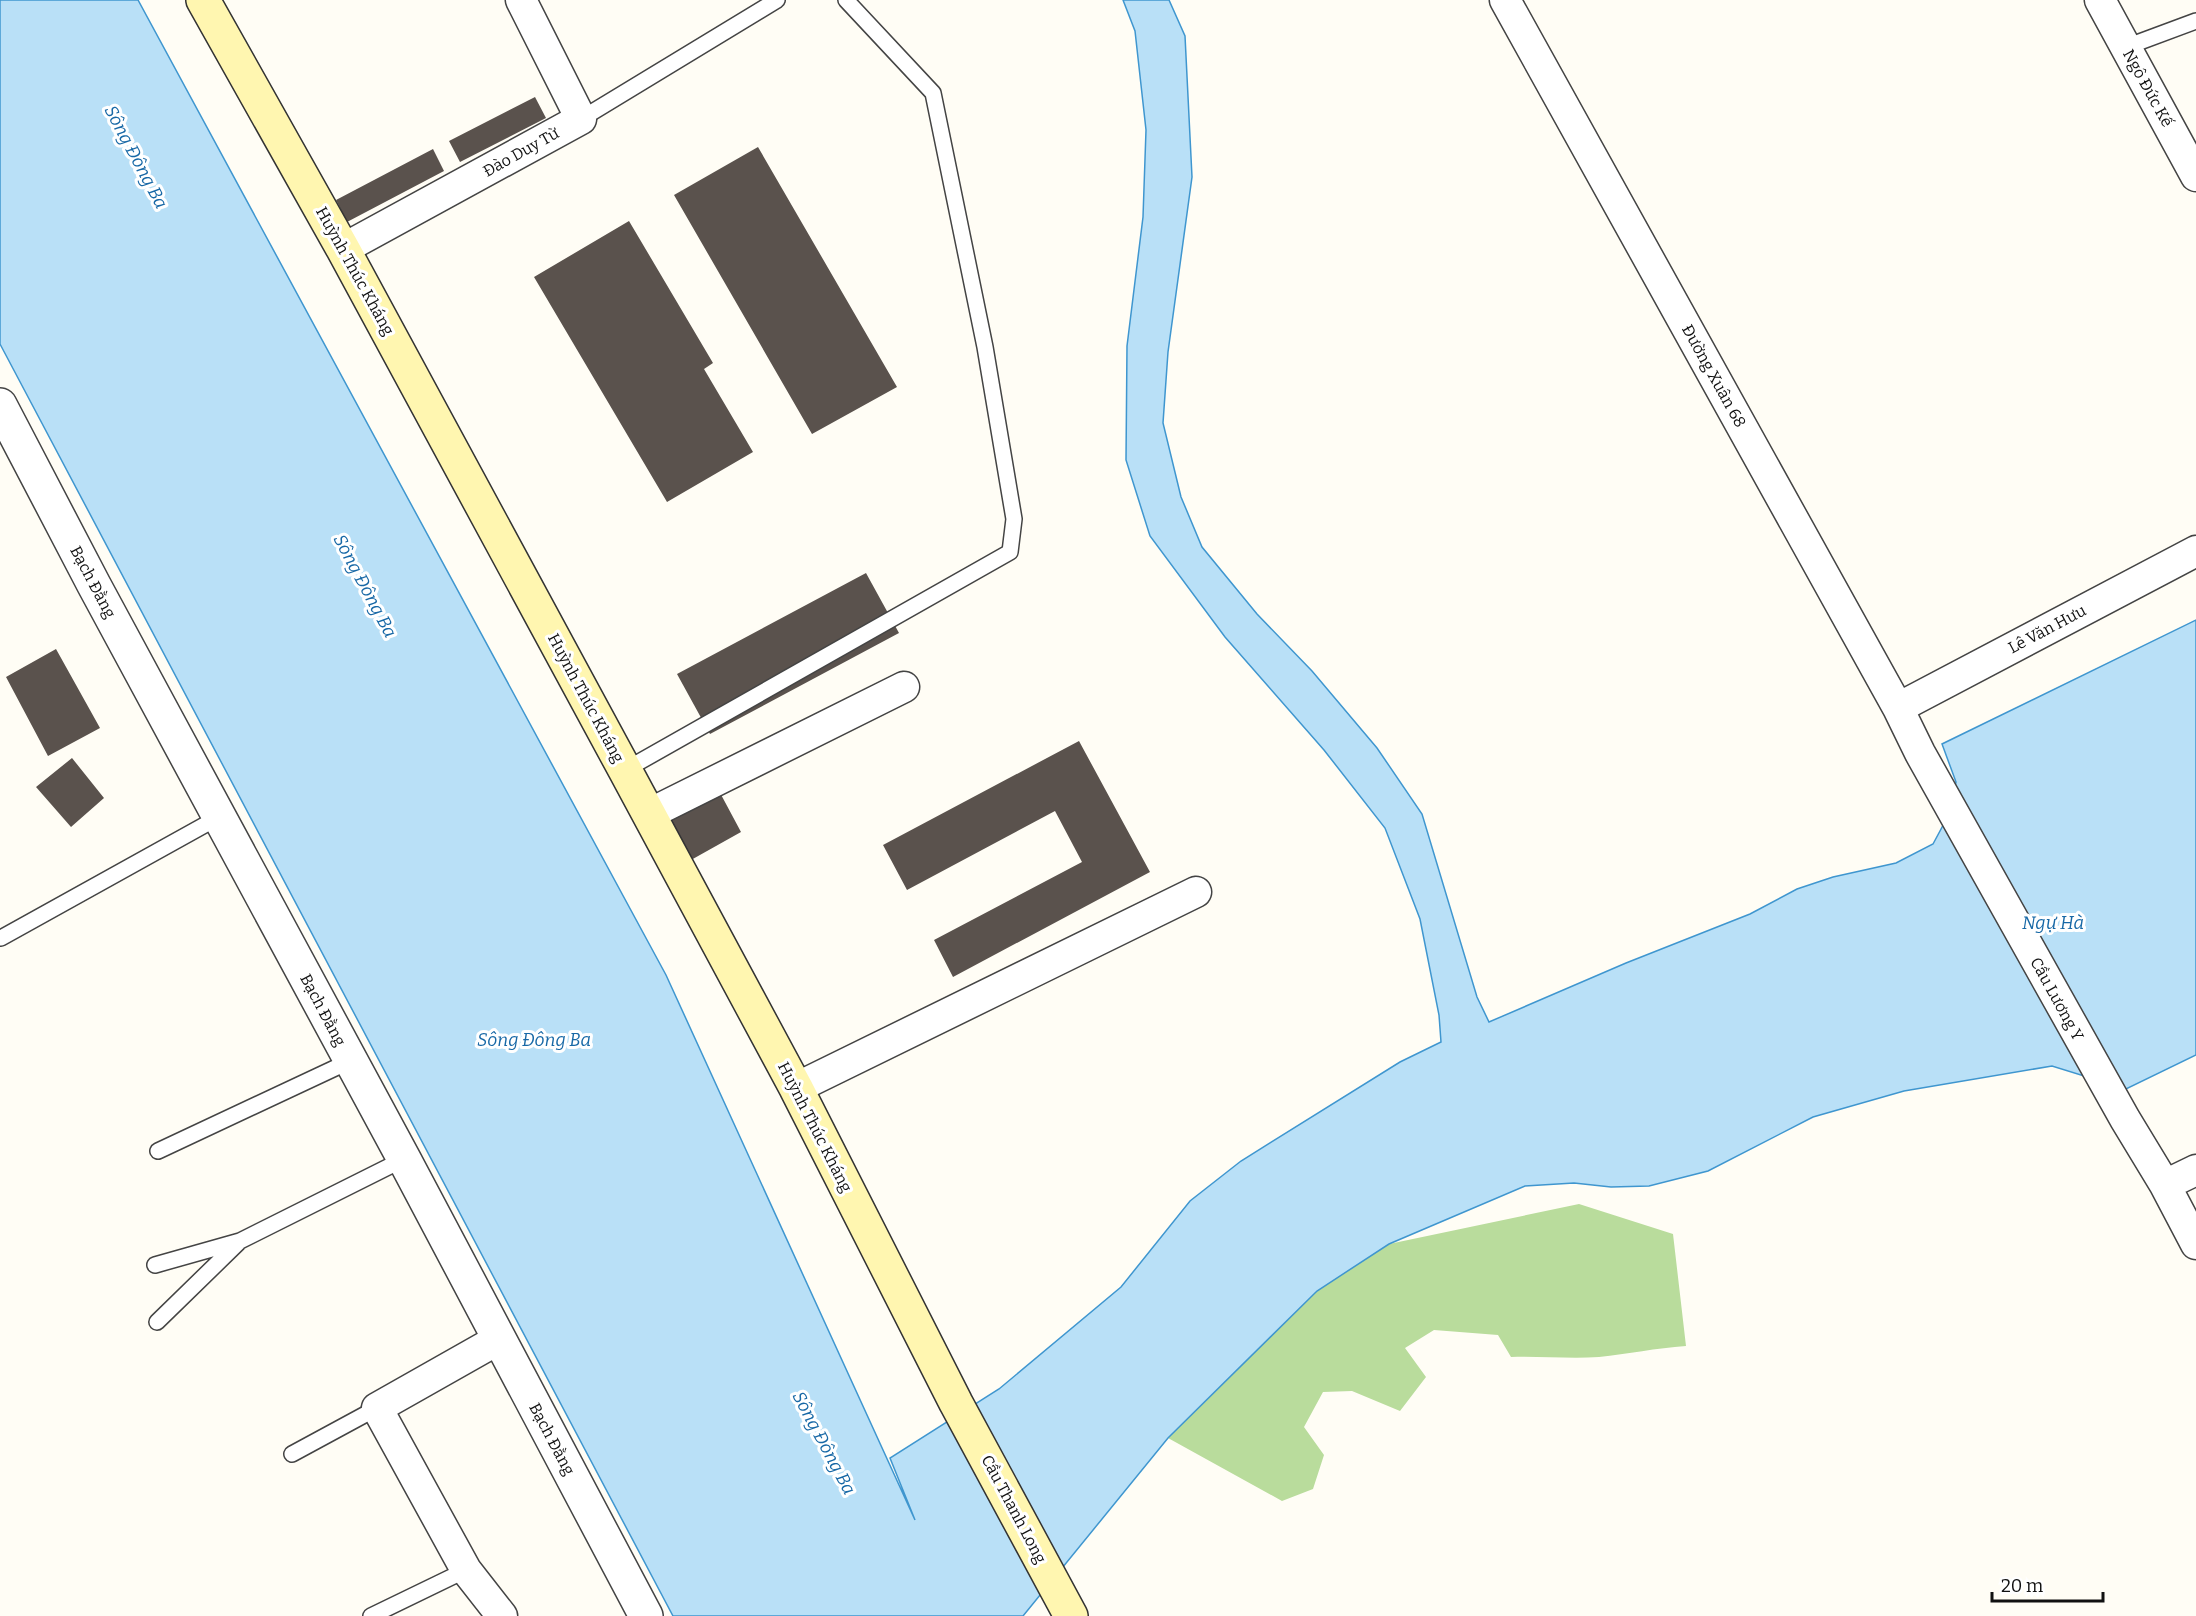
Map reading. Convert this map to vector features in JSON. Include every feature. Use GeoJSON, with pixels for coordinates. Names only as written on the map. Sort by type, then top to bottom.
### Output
{"type":"FeatureCollection","features":[{"type":"Feature","properties":{"kind":"main road","name":"Huỳnh Thúc Kháng"},"geometry":{"type":"LineString","coordinates":[[203,0],[344,249],[649,814],[796,1088],[956,1403]]}},
{"type":"Feature","properties":{"kind":"main road","name":"Cầu Thanh Long"},"geometry":{"type":"LineString","coordinates":[[956,1403],[1071,1616]]}},
{"type":"Feature","properties":{"kind":"street"},"geometry":{"type":"LineString","coordinates":[[521,0],[581,119]]}},
{"type":"Feature","properties":{"kind":"street","name":"Đường Xuân 68"},"geometry":{"type":"LineString","coordinates":[[1505,0],[1898,708],[1920,753]]}},
{"type":"Feature","properties":{"kind":"street","name":"Ngô Đức Kế"},"geometry":{"type":"LineString","coordinates":[[2100,0],[2196,176]]}},
{"type":"Feature","properties":{"kind":"street","name":"Đào Duy Từ"},"geometry":{"type":"LineString","coordinates":[[344,249],[581,119]]}},
{"type":"Feature","properties":{"kind":"street","name":"Bạch Đằng"},"geometry":{"type":"LineString","coordinates":[[0,405],[646,1616]]}},
{"type":"Feature","properties":{"kind":"street","name":"Lê Văn Hưu"},"geometry":{"type":"LineString","coordinates":[[1898,708],[2196,551]]}},
{"type":"Feature","properties":{"kind":"street"},"geometry":{"type":"LineString","coordinates":[[649,814],[904,687]]}},
{"type":"Feature","properties":{"kind":"street","name":"Cầu Lương Y"},"geometry":{"type":"LineString","coordinates":[[1920,753],[2125,1119],[2165,1185]]}},
{"type":"Feature","properties":{"kind":"street"},"geometry":{"type":"LineString","coordinates":[[796,1088],[1196,892]]}},
{"type":"Feature","properties":{"kind":"street"},"geometry":{"type":"LineString","coordinates":[[2196,1170],[2165,1185],[2196,1244]]}},
{"type":"Feature","properties":{"kind":"street"},"geometry":{"type":"LineString","coordinates":[[499,1339],[377,1408],[466,1570],[502,1616]]}},
{"type":"Feature","properties":{"kind":"lane"},"geometry":{"type":"LineString","coordinates":[[581,119],[777,0]]}},
{"type":"Feature","properties":{"kind":"lane"},"geometry":{"type":"LineString","coordinates":[[625,770],[1010,552],[1014,519],[985,347],[933,93],[846,0]]}},
{"type":"Feature","properties":{"kind":"lane"},"geometry":{"type":"LineString","coordinates":[[2126,47],[2196,21]]}},
{"type":"Feature","properties":{"kind":"lane"},"geometry":{"type":"LineString","coordinates":[[1,938],[219,817]]}},
{"type":"Feature","properties":{"kind":"lane"},"geometry":{"type":"LineString","coordinates":[[158,1151],[350,1061]]}},
{"type":"Feature","properties":{"kind":"lane"},"geometry":{"type":"LineString","coordinates":[[154,1265],[240,1241],[404,1159]]}},
{"type":"Feature","properties":{"kind":"lane"},"geometry":{"type":"LineString","coordinates":[[157,1322],[240,1241]]}},
{"type":"Feature","properties":{"kind":"lane"},"geometry":{"type":"LineString","coordinates":[[292,1454],[377,1408]]}},
{"type":"Feature","properties":{"kind":"lane"},"geometry":{"type":"LineString","coordinates":[[370,1616],[466,1570]]}},
{"type":"Feature","properties":{"kind":"green space"},"geometry":{"type":"Polygon","coordinates":[[[1579,1204],[1673,1234],[1686,1346],[1599,1357],[1511,1357],[1498,1335],[1434,1330],[1405,1348],[1426,1377],[1400,1411],[1352,1391],[1323,1392],[1304,1427],[1324,1455],[1313,1489],[1282,1501],[1168,1438],[1317,1291],[1389,1244],[1579,1204]]]}},
{"type":"Feature","properties":{"kind":"water"},"geometry":{"type":"Polygon","coordinates":[[[0,0],[138,0],[666,975],[915,1520],[890,1458],[999,1389],[1121,1287],[1190,1201],[1241,1161],[1400,1062],[1441,1042],[1439,1015],[1420,919],[1385,828],[1324,750],[1225,637],[1150,536],[1126,460],[1127,346],[1143,217],[1146,130],[1135,31],[1123,0],[1169,0],[1185,36],[1192,177],[1168,352],[1163,423],[1181,497],[1202,547],[1257,614],[1312,671],[1377,748],[1422,814],[1477,997],[1489,1022],[1626,963],[1750,914],[1797,889],[1833,877],[1896,863],[1933,844],[1948,816],[1956,782],[1942,744],[2196,620],[2196,1055],[2126,1089],[2052,1066],[1904,1091],[1813,1117],[1708,1171],[1649,1186],[1611,1187],[1574,1183],[1525,1186],[1389,1244],[1317,1291],[1168,1438],[1023,1616],[673,1616],[0,344],[0,0]]]}},
{"type":"Feature","properties":{"kind":"building"},"geometry":{"type":"Polygon","coordinates":[[[535,97],[546,118],[460,162],[449,141],[535,97]]]}},
{"type":"Feature","properties":{"kind":"building"},"geometry":{"type":"Polygon","coordinates":[[[758,147],[897,387],[812,434],[674,195],[758,147]]]}},
{"type":"Feature","properties":{"kind":"building"},"geometry":{"type":"Polygon","coordinates":[[[433,149],[444,171],[347,222],[336,200],[433,149]]]}},
{"type":"Feature","properties":{"kind":"building"},"geometry":{"type":"Polygon","coordinates":[[[629,221],[713,363],[704,369],[753,452],[667,502],[534,277],[629,221]]]}},
{"type":"Feature","properties":{"kind":"building"},"geometry":{"type":"Polygon","coordinates":[[[866,573],[899,633],[710,734],[677,674],[866,573]]]}},
{"type":"Feature","properties":{"kind":"building"},"geometry":{"type":"Polygon","coordinates":[[[56,649],[100,728],[48,756],[6,677],[56,649]]]}},
{"type":"Feature","properties":{"kind":"building"},"geometry":{"type":"Polygon","coordinates":[[[1079,741],[1150,872],[953,977],[934,940],[1082,862],[1055,811],[907,890],[883,845],[1079,741]]]}},
{"type":"Feature","properties":{"kind":"building"},"geometry":{"type":"Polygon","coordinates":[[[72,758],[104,798],[71,827],[36,787],[72,758]]]}},
{"type":"Feature","properties":{"kind":"building"},"geometry":{"type":"Polygon","coordinates":[[[718,789],[741,832],[691,860],[666,817],[718,789]]]}},
{"type":"Feature","properties":{"kind":"water label","name":"Sông Đông Ba"},"geometry":{"type":"Point","coordinates":[136,157]}},
{"type":"Feature","properties":{"kind":"water label","name":"Sông Đông Ba"},"geometry":{"type":"Point","coordinates":[365,586]}},
{"type":"Feature","properties":{"kind":"water label","name":"Ngự Hà"},"geometry":{"type":"Point","coordinates":[2053,923]}},
{"type":"Feature","properties":{"kind":"water label","name":"Sông Đông Ba"},"geometry":{"type":"Point","coordinates":[534,1040]}},
{"type":"Feature","properties":{"kind":"water label","name":"Sông Đông Ba"},"geometry":{"type":"Point","coordinates":[824,1443]}}]}
